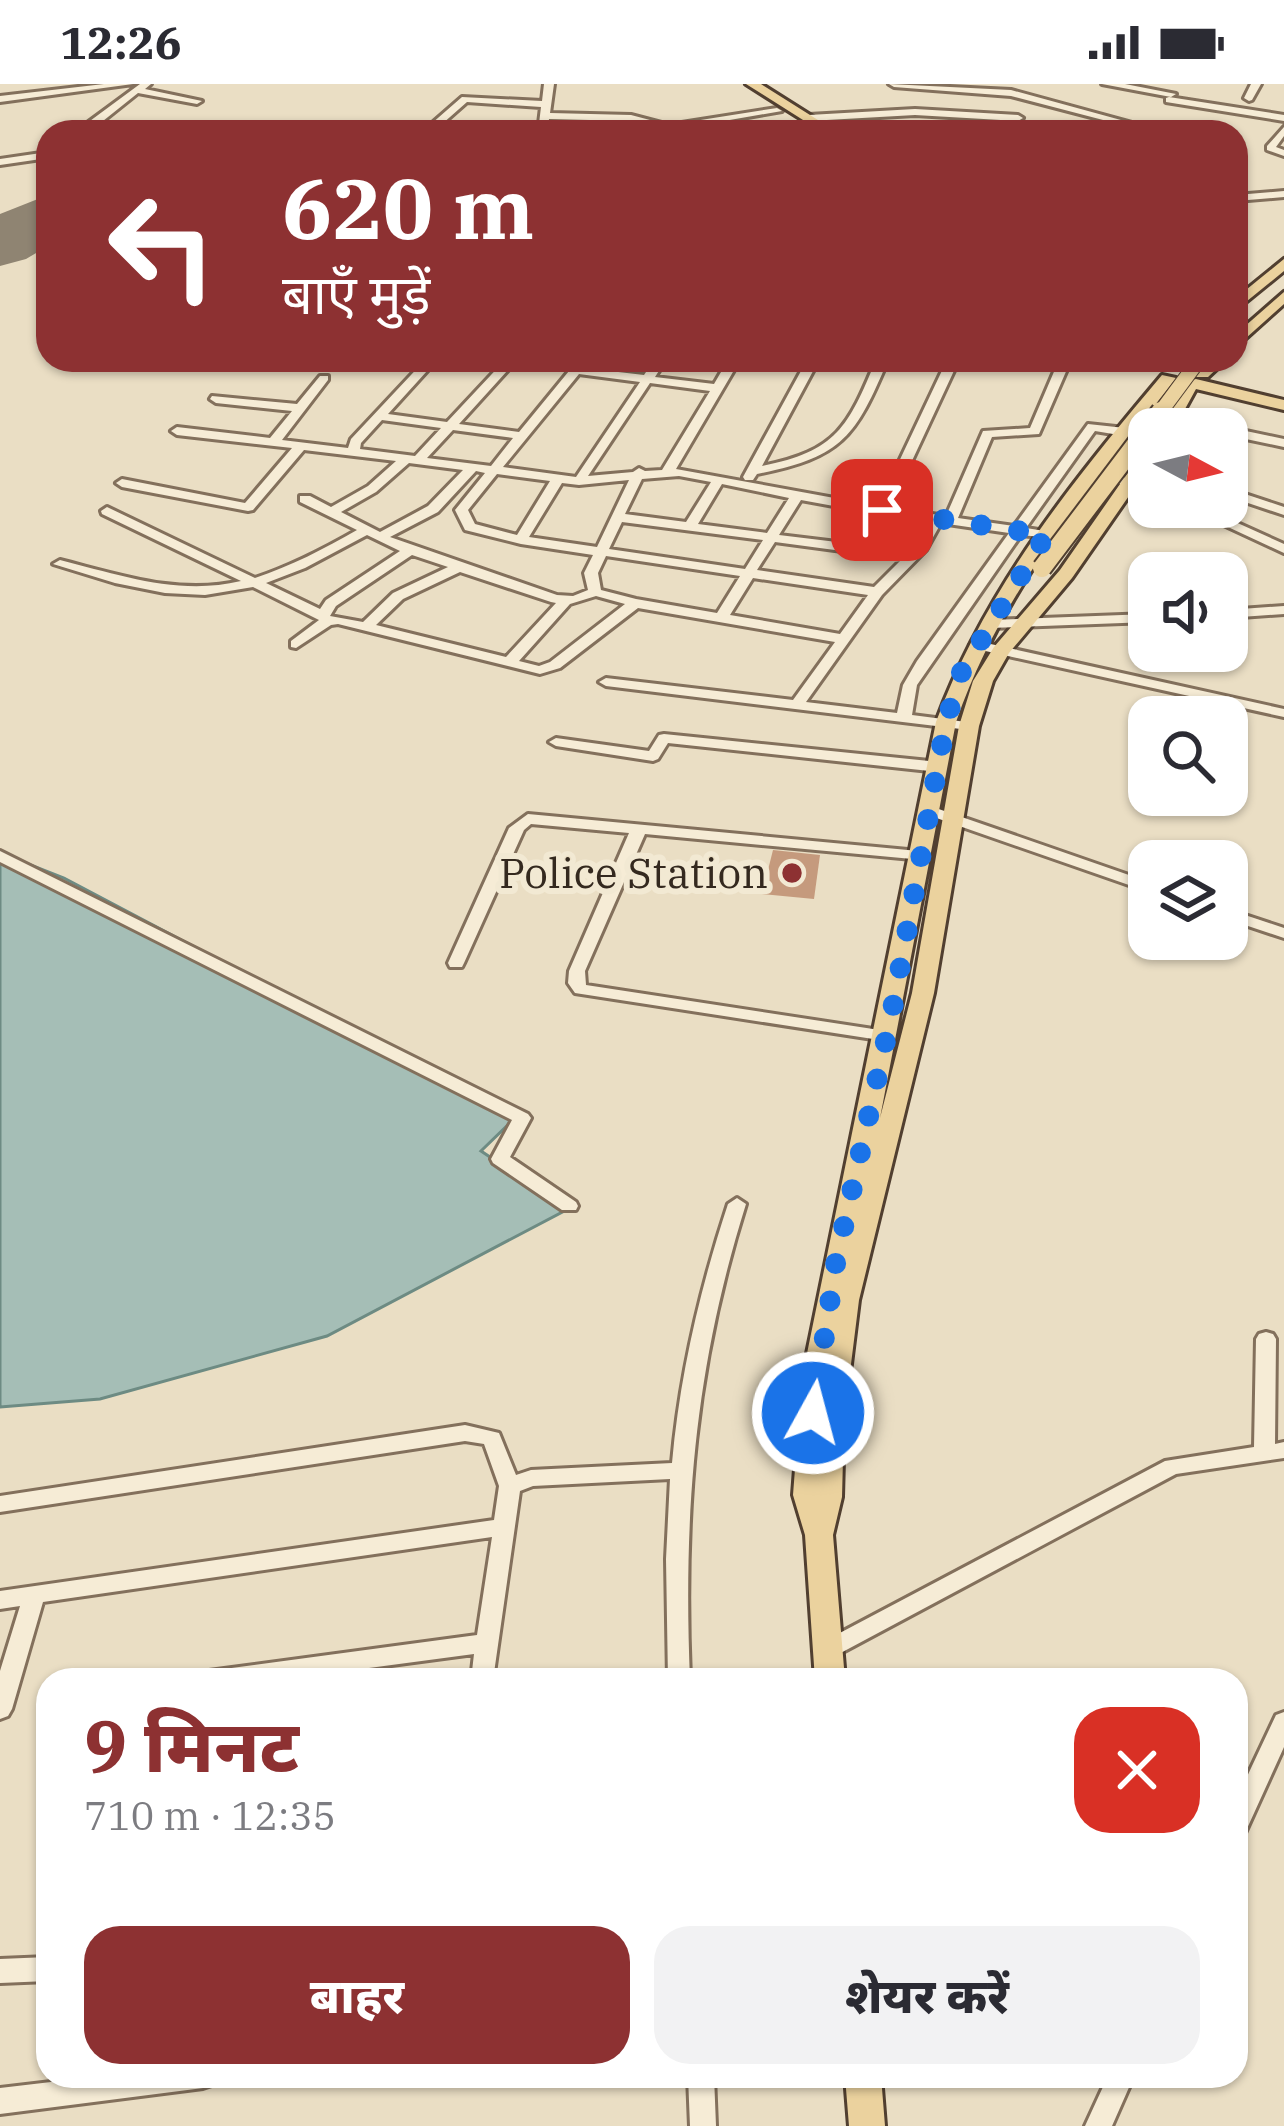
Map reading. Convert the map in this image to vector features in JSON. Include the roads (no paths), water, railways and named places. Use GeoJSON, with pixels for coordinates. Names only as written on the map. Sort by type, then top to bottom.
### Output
{"type":"FeatureCollection","features":[{"type":"Feature","properties":{"kind":"main road"},"geometry":{"type":"LineString","coordinates":[[738,84],[777,111],[800,120]]}},
{"type":"Feature","properties":{"kind":"main road"},"geometry":{"type":"LineString","coordinates":[[752,84],[807,120]]}},
{"type":"Feature","properties":{"kind":"main road"},"geometry":{"type":"LineString","coordinates":[[1248,295],[1284,263]]}},
{"type":"Feature","properties":{"kind":"main road"},"geometry":{"type":"LineString","coordinates":[[1248,311],[1284,277]]}},
{"type":"Feature","properties":{"kind":"main road"},"geometry":{"type":"LineString","coordinates":[[1248,330],[1284,296]]}},
{"type":"Feature","properties":{"kind":"main road"},"geometry":{"type":"LineString","coordinates":[[819,1535],[828,1497],[830,1420],[846,1300],[922,993],[923,855],[940,815],[939,767],[983,681],[990,624],[1094,470],[1186,372]]}},
{"type":"Feature","properties":{"kind":"main road"},"geometry":{"type":"LineString","coordinates":[[1010,593],[1040,570],[1186,372]]}},
{"type":"Feature","properties":{"kind":"main road"},"geometry":{"type":"LineString","coordinates":[[1175,408],[1187,372]]}},
{"type":"Feature","properties":{"kind":"main road"},"geometry":{"type":"LineString","coordinates":[[1190,372],[1284,405]]}},
{"type":"Feature","properties":{"kind":"main road"},"geometry":{"type":"LineString","coordinates":[[1192,372],[1284,392]]}},
{"type":"Feature","properties":{"kind":"main road"},"geometry":{"type":"LineString","coordinates":[[989,648],[1025,623],[1128,491]]}},
{"type":"Feature","properties":{"kind":"main road"},"geometry":{"type":"LineString","coordinates":[[1040,570],[1046,598]]}},
{"type":"Feature","properties":{"kind":"main road"},"geometry":{"type":"LineString","coordinates":[[828,1665],[819,1535],[807,1495],[816,1378],[836,1261],[886,1036],[925,904],[957,724]]}},
{"type":"Feature","properties":{"kind":"main road"},"geometry":{"type":"LineString","coordinates":[[864,2088],[867,2126]]}},
{"type":"Feature","properties":{"kind":"street"},"geometry":{"type":"LineString","coordinates":[[169,96],[186,84]]}},
{"type":"Feature","properties":{"kind":"street"},"geometry":{"type":"LineString","coordinates":[[478,100],[480,84]]}},
{"type":"Feature","properties":{"kind":"street"},"geometry":{"type":"LineString","coordinates":[[545,120],[549,84]]}},
{"type":"Feature","properties":{"kind":"street"},"geometry":{"type":"LineString","coordinates":[[894,84],[958,86],[1040,99],[1113,120]]}},
{"type":"Feature","properties":{"kind":"street"},"geometry":{"type":"LineString","coordinates":[[1106,84],[1284,118]]}},
{"type":"Feature","properties":{"kind":"street"},"geometry":{"type":"LineString","coordinates":[[1249,98],[1256,84]]}},
{"type":"Feature","properties":{"kind":"street"},"geometry":{"type":"LineString","coordinates":[[106,120],[117,101],[137,86]]}},
{"type":"Feature","properties":{"kind":"street"},"geometry":{"type":"LineString","coordinates":[[0,99],[137,86],[197,101]]}},
{"type":"Feature","properties":{"kind":"street"},"geometry":{"type":"LineString","coordinates":[[440,120],[462,100],[639,120]]}},
{"type":"Feature","properties":{"kind":"street"},"geometry":{"type":"LineString","coordinates":[[716,120],[777,111]]}},
{"type":"Feature","properties":{"kind":"street"},"geometry":{"type":"LineString","coordinates":[[863,120],[914,112],[1018,118]]}},
{"type":"Feature","properties":{"kind":"street"},"geometry":{"type":"LineString","coordinates":[[1284,130],[1270,148],[1284,153]]}},
{"type":"Feature","properties":{"kind":"street"},"geometry":{"type":"LineString","coordinates":[[4,157],[36,153]]}},
{"type":"Feature","properties":{"kind":"street"},"geometry":{"type":"LineString","coordinates":[[1248,197],[1284,194]]}},
{"type":"Feature","properties":{"kind":"street"},"geometry":{"type":"LineString","coordinates":[[354,452],[355,442],[420,372]]}},
{"type":"Feature","properties":{"kind":"street"},"geometry":{"type":"LineString","coordinates":[[335,510],[411,462],[481,398],[502,372]]}},
{"type":"Feature","properties":{"kind":"street"},"geometry":{"type":"LineString","coordinates":[[574,372],[466,501],[463,519],[485,532],[520,540],[877,592]]}},
{"type":"Feature","properties":{"kind":"street"},"geometry":{"type":"LineString","coordinates":[[614,372],[717,388]]}},
{"type":"Feature","properties":{"kind":"street"},"geometry":{"type":"LineString","coordinates":[[579,481],[652,372]]}},
{"type":"Feature","properties":{"kind":"street"},"geometry":{"type":"LineString","coordinates":[[668,471],[727,372]]}},
{"type":"Feature","properties":{"kind":"street"},"geometry":{"type":"LineString","coordinates":[[745,485],[806,372]]}},
{"type":"Feature","properties":{"kind":"street"},"geometry":{"type":"LineString","coordinates":[[753,471],[814,459],[842,442],[876,372]]}},
{"type":"Feature","properties":{"kind":"street"},"geometry":{"type":"LineString","coordinates":[[849,548],[876,509],[947,372]]}},
{"type":"Feature","properties":{"kind":"street"},"geometry":{"type":"LineString","coordinates":[[798,703],[877,592],[944,519],[987,434],[1034,431],[1060,372]]}},
{"type":"Feature","properties":{"kind":"street"},"geometry":{"type":"LineString","coordinates":[[274,442],[324,378]]}},
{"type":"Feature","properties":{"kind":"street"},"geometry":{"type":"LineString","coordinates":[[216,399],[300,408]]}},
{"type":"Feature","properties":{"kind":"street"},"geometry":{"type":"LineString","coordinates":[[379,416],[522,436]]}},
{"type":"Feature","properties":{"kind":"street"},"geometry":{"type":"LineString","coordinates":[[904,717],[910,686],[924,662],[1092,428],[1125,432]]}},
{"type":"Feature","properties":{"kind":"street"},"geometry":{"type":"LineString","coordinates":[[177,430],[579,481],[668,471],[1046,535]]}},
{"type":"Feature","properties":{"kind":"street"},"geometry":{"type":"LineString","coordinates":[[1248,435],[1284,443]]}},
{"type":"Feature","properties":{"kind":"street"},"geometry":{"type":"LineString","coordinates":[[122,483],[248,506],[301,446]]}},
{"type":"Feature","properties":{"kind":"street"},"geometry":{"type":"LineString","coordinates":[[60,564],[184,592],[251,582],[307,565],[433,509],[471,469]]}},
{"type":"Feature","properties":{"kind":"street"},"geometry":{"type":"LineString","coordinates":[[1094,470],[1128,471]]}},
{"type":"Feature","properties":{"kind":"street"},"geometry":{"type":"LineString","coordinates":[[595,592],[591,573],[598,553],[639,472]]}},
{"type":"Feature","properties":{"kind":"street"},"geometry":{"type":"LineString","coordinates":[[520,540],[558,479]]}},
{"type":"Feature","properties":{"kind":"street"},"geometry":{"type":"LineString","coordinates":[[689,527],[719,479]]}},
{"type":"Feature","properties":{"kind":"street"},"geometry":{"type":"LineString","coordinates":[[721,618],[796,496]]}},
{"type":"Feature","properties":{"kind":"street"},"geometry":{"type":"LineString","coordinates":[[1248,498],[1284,511]]}},
{"type":"Feature","properties":{"kind":"street"},"geometry":{"type":"LineString","coordinates":[[305,499],[410,551],[566,600],[595,592],[842,639]]}},
{"type":"Feature","properties":{"kind":"street"},"geometry":{"type":"LineString","coordinates":[[107,511],[325,618],[508,663],[547,669],[635,603]]}},
{"type":"Feature","properties":{"kind":"street"},"geometry":{"type":"LineString","coordinates":[[616,517],[910,556]]}},
{"type":"Feature","properties":{"kind":"street"},"geometry":{"type":"LineString","coordinates":[[1238,528],[1284,549]]}},
{"type":"Feature","properties":{"kind":"street"},"geometry":{"type":"LineString","coordinates":[[296,644],[325,618],[331,603],[410,551]]}},
{"type":"Feature","properties":{"kind":"street"},"geometry":{"type":"LineString","coordinates":[[367,626],[398,596],[457,568]]}},
{"type":"Feature","properties":{"kind":"street"},"geometry":{"type":"LineString","coordinates":[[508,663],[566,600]]}},
{"type":"Feature","properties":{"kind":"street"},"geometry":{"type":"LineString","coordinates":[[1248,613],[1284,610]]}},
{"type":"Feature","properties":{"kind":"street"},"geometry":{"type":"LineString","coordinates":[[990,624],[1128,619]]}},
{"type":"Feature","properties":{"kind":"street"},"geometry":{"type":"LineString","coordinates":[[989,648],[1284,713]]}},
{"type":"Feature","properties":{"kind":"street"},"geometry":{"type":"LineString","coordinates":[[606,682],[684,695],[798,703],[957,724]]}},
{"type":"Feature","properties":{"kind":"street"},"geometry":{"type":"LineString","coordinates":[[556,742],[653,756],[664,738],[939,767]]}},
{"type":"Feature","properties":{"kind":"street"},"geometry":{"type":"LineString","coordinates":[[940,815],[1128,880]]}},
{"type":"Feature","properties":{"kind":"street"},"geometry":{"type":"LineString","coordinates":[[456,963],[521,822],[537,818],[923,855]]}},
{"type":"Feature","properties":{"kind":"street"},"geometry":{"type":"LineString","coordinates":[[639,829],[578,971],[576,983],[581,989],[886,1036]]}},
{"type":"Feature","properties":{"kind":"street"},"geometry":{"type":"LineString","coordinates":[[0,856],[522,1118],[500,1159],[569,1206]]}},
{"type":"Feature","properties":{"kind":"street"},"geometry":{"type":"LineString","coordinates":[[1248,921],[1284,934]]}},
{"type":"Feature","properties":{"kind":"street"},"geometry":{"type":"LineString","coordinates":[[680,1668],[681,1472],[695,1343],[737,1204]]}},
{"type":"Feature","properties":{"kind":"street"},"geometry":{"type":"LineString","coordinates":[[828,1665],[1172,1467],[1274,1451],[1266,1339]]}},
{"type":"Feature","properties":{"kind":"street"},"geometry":{"type":"LineString","coordinates":[[0,1504],[465,1432],[492,1438],[510,1486],[484,1668]]}},
{"type":"Feature","properties":{"kind":"street"},"geometry":{"type":"LineString","coordinates":[[510,1486],[531,1478],[681,1472]]}},
{"type":"Feature","properties":{"kind":"street"},"geometry":{"type":"LineString","coordinates":[[0,1600],[503,1527]]}},
{"type":"Feature","properties":{"kind":"street"},"geometry":{"type":"LineString","coordinates":[[0,1709],[34,1597]]}},
{"type":"Feature","properties":{"kind":"street"},"geometry":{"type":"LineString","coordinates":[[355,1668],[487,1643]]}},
{"type":"Feature","properties":{"kind":"street"},"geometry":{"type":"LineString","coordinates":[[1248,1800],[1284,1722]]}},
{"type":"Feature","properties":{"kind":"street"},"geometry":{"type":"LineString","coordinates":[[0,1970],[36,1969]]}},
{"type":"Feature","properties":{"kind":"street"},"geometry":{"type":"LineString","coordinates":[[0,2101],[106,2088]]}},
{"type":"Feature","properties":{"kind":"street"},"geometry":{"type":"LineString","coordinates":[[701,2088],[703,2126]]}},
{"type":"Feature","properties":{"kind":"street"},"geometry":{"type":"LineString","coordinates":[[1098,2126],[1115,2088]]}},
{"type":"Feature","properties":{"kind":"water"},"geometry":{"type":"Polygon","coordinates":[[[0,853],[64,878],[516,1117],[481,1151],[568,1209],[327,1336],[100,1399],[0,1407],[0,853]]]}},
{"type":"Feature","properties":{"kind":"place","name":"Police Station"},"geometry":{"type":"Point","coordinates":[792,873]}}]}
